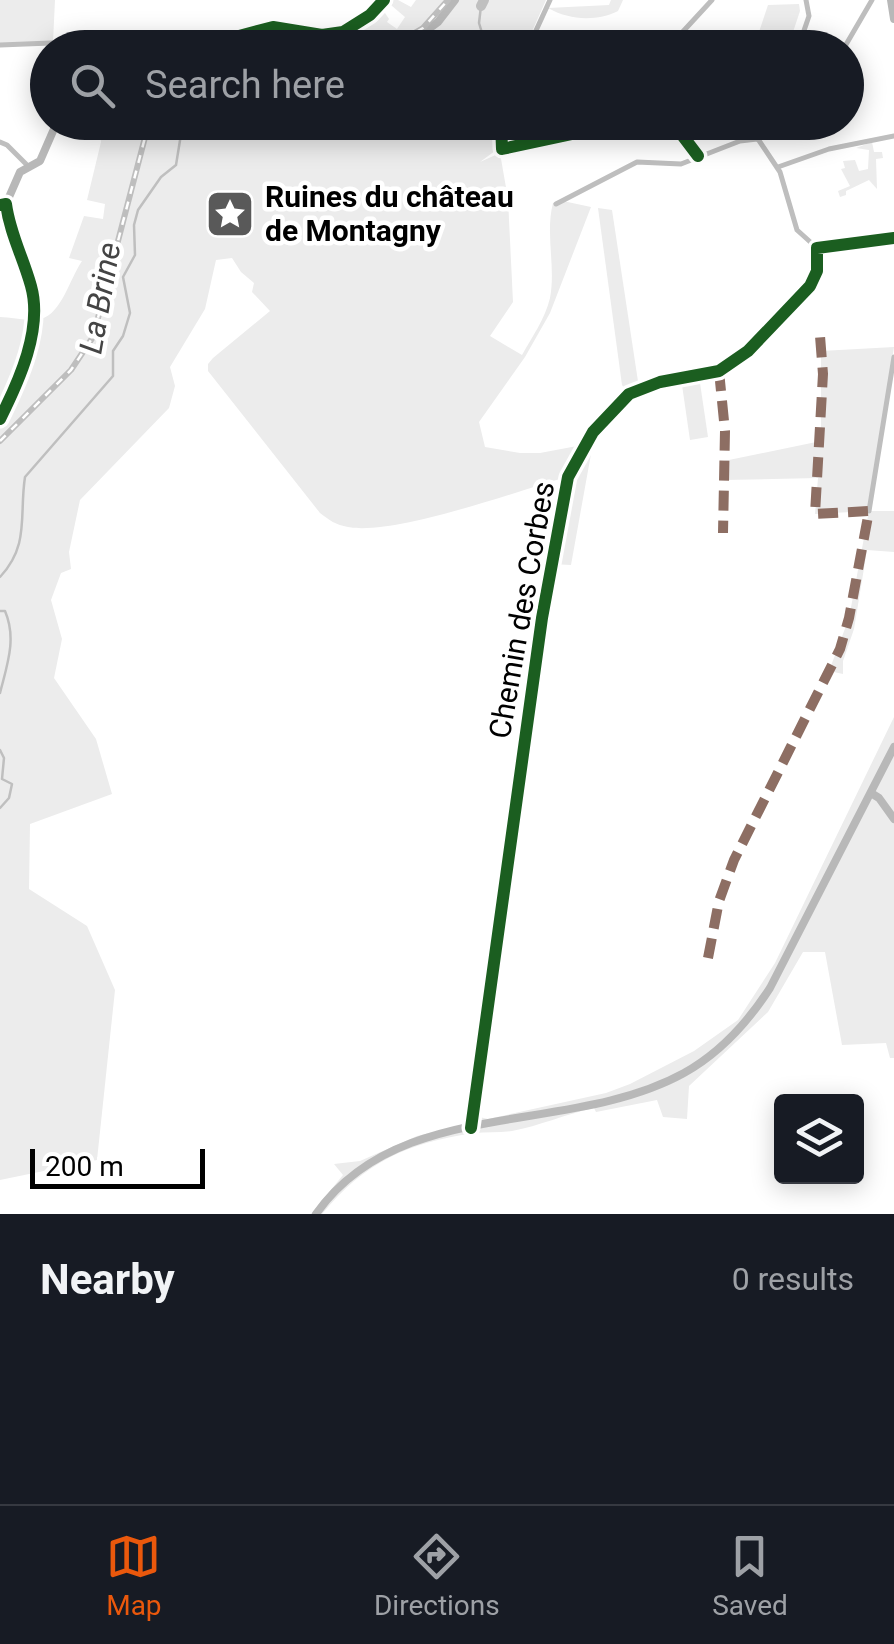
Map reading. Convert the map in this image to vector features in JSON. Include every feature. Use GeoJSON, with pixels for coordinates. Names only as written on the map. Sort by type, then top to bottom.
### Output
{"type":"FeatureCollection","features":[{"type":"Feature","properties":{"kind":"main road"},"geometry":{"type":"LineString","coordinates":[[427,30],[455,0]]}},
{"type":"Feature","properties":{"kind":"main road"},"geometry":{"type":"LineString","coordinates":[[891,0],[894,19]]}},
{"type":"Feature","properties":{"kind":"main road"},"geometry":{"type":"LineString","coordinates":[[3,205],[20,172],[40,161],[49,140]]}},
{"type":"Feature","properties":{"kind":"main road"},"geometry":{"type":"LineString","coordinates":[[316,1214],[345,1180],[383,1153],[418,1140],[646,1089],[684,1073],[724,1044],[754,1011],[779,972],[894,747]]}},
{"type":"Feature","properties":{"kind":"main road"},"geometry":{"type":"LineString","coordinates":[[871,793],[880,798],[894,818]]}},
{"type":"Feature","properties":{"kind":"street"},"geometry":{"type":"LineString","coordinates":[[346,30],[370,15],[384,0]]}},
{"type":"Feature","properties":{"kind":"street"},"geometry":{"type":"LineString","coordinates":[[536,30],[550,0]]}},
{"type":"Feature","properties":{"kind":"street"},"geometry":{"type":"LineString","coordinates":[[684,30],[712,0]]}},
{"type":"Feature","properties":{"kind":"street"},"geometry":{"type":"LineString","coordinates":[[804,30],[809,16],[806,0]]}},
{"type":"Feature","properties":{"kind":"street"},"geometry":{"type":"LineString","coordinates":[[854,30],[872,0]]}},
{"type":"Feature","properties":{"kind":"street"},"geometry":{"type":"LineString","coordinates":[[261,30],[291,30]]}},
{"type":"Feature","properties":{"kind":"street"},"geometry":{"type":"LineString","coordinates":[[0,46],[30,45]]}},
{"type":"Feature","properties":{"kind":"street"},"geometry":{"type":"LineString","coordinates":[[778,167],[851,144],[894,136]]}},
{"type":"Feature","properties":{"kind":"street"},"geometry":{"type":"LineString","coordinates":[[500,140],[502,149],[544,140]]}},
{"type":"Feature","properties":{"kind":"street"},"geometry":{"type":"LineString","coordinates":[[687,140],[698,156]]}},
{"type":"Feature","properties":{"kind":"street"},"geometry":{"type":"LineString","coordinates":[[556,204],[638,162],[682,164],[751,140]]}},
{"type":"Feature","properties":{"kind":"street"},"geometry":{"type":"LineString","coordinates":[[759,140],[778,167],[798,230],[817,248],[894,238]]}},
{"type":"Feature","properties":{"kind":"street"},"geometry":{"type":"LineString","coordinates":[[0,142],[7,144],[27,165]]}},
{"type":"Feature","properties":{"kind":"street"},"geometry":{"type":"LineString","coordinates":[[0,419],[25,359],[34,308],[3,205]]}},
{"type":"Feature","properties":{"kind":"street","name":"Chemin des Corbes"},"geometry":{"type":"LineString","coordinates":[[471,1128],[542,618],[568,476],[593,432],[628,394],[643,386],[719,371],[748,351],[810,286],[817,271],[817,248]]}},
{"type":"Feature","properties":{"kind":"street"},"geometry":{"type":"LineString","coordinates":[[869,511],[894,357]]}},
{"type":"Feature","properties":{"kind":"shaded area"},"geometry":{"type":"Polygon","coordinates":[[[0,0],[55,0],[54,30],[30,30],[30,43],[0,45],[0,0]]]}},
{"type":"Feature","properties":{"kind":"shaded area"},"geometry":{"type":"Polygon","coordinates":[[[385,0],[398,0],[411,7],[416,0],[446,0],[416,30],[353,29],[381,7],[387,22],[397,29],[405,17],[385,0]]]}},
{"type":"Feature","properties":{"kind":"shaded area"},"geometry":{"type":"Polygon","coordinates":[[[456,0],[546,0],[533,30],[429,30],[456,0]]]}},
{"type":"Feature","properties":{"kind":"shaded area"},"geometry":{"type":"Polygon","coordinates":[[[611,0],[623,0],[618,11],[592,18],[574,17],[548,8],[609,5],[611,0]]]}},
{"type":"Feature","properties":{"kind":"shaded area"},"geometry":{"type":"Polygon","coordinates":[[[799,4],[794,30],[760,30],[768,5],[799,4]]]}},
{"type":"Feature","properties":{"kind":"shaded area"},"geometry":{"type":"Polygon","coordinates":[[[499,140],[499,148],[480,162],[500,153],[508,199],[513,302],[490,336],[522,355],[550,298],[553,203],[563,201],[591,207],[550,313],[525,357],[479,422],[485,447],[540,453],[593,443],[571,565],[552,564],[567,477],[395,525],[369,528],[336,524],[320,513],[208,371],[213,358],[270,311],[252,292],[254,283],[232,258],[216,260],[205,309],[170,367],[175,386],[169,408],[80,500],[69,552],[71,569],[61,573],[51,600],[62,639],[54,678],[96,739],[112,794],[30,824],[29,889],[87,926],[115,990],[97,1160],[0,1180],[0,317],[41,319],[60,302],[82,261],[69,258],[84,216],[103,219],[105,204],[87,200],[101,142],[499,140]]]}},
{"type":"Feature","properties":{"kind":"shaded area"},"geometry":{"type":"Polygon","coordinates":[[[872,142],[874,152],[882,152],[883,158],[876,159],[877,189],[869,180],[840,197],[838,191],[850,186],[841,169],[845,168],[843,161],[855,160],[859,171],[868,169],[869,150],[856,148],[872,142]]]}},
{"type":"Feature","properties":{"kind":"shaded area"},"geometry":{"type":"Polygon","coordinates":[[[598,208],[612,210],[639,388],[629,394],[622,385],[598,208]]]}},
{"type":"Feature","properties":{"kind":"shaded area"},"geometry":{"type":"Polygon","coordinates":[[[894,347],[870,511],[894,511],[894,552],[867,550],[843,674],[829,671],[849,618],[869,511],[815,514],[818,478],[724,480],[724,461],[821,441],[821,351],[894,347]]]}},
{"type":"Feature","properties":{"kind":"shaded area"},"geometry":{"type":"Polygon","coordinates":[[[700,383],[708,437],[690,440],[682,385],[700,383]]]}},
{"type":"Feature","properties":{"kind":"shaded area"},"geometry":{"type":"Polygon","coordinates":[[[894,717],[894,1058],[890,1058],[886,1043],[842,1045],[825,952],[803,952],[768,1012],[689,1086],[687,1119],[663,1117],[657,1100],[596,1112],[594,1108],[512,1131],[450,1137],[389,1158],[354,1181],[322,1214],[311,1214],[343,1175],[334,1164],[360,1161],[417,1136],[460,1126],[471,1115],[488,1119],[606,1093],[694,1051],[738,1020],[775,963],[894,717]]]}},
{"type":"Feature","properties":{"kind":"waterway","name":"La Brine"},"geometry":{"type":"LineString","coordinates":[[481,6],[484,0]]}},
{"type":"Feature","properties":{"kind":"waterway","name":"La Brine"},"geometry":{"type":"LineString","coordinates":[[481,6],[481,30]]}},
{"type":"Feature","properties":{"kind":"waterway","name":"La Brine"},"geometry":{"type":"LineString","coordinates":[[0,577],[20,541],[25,477],[113,376],[113,351],[123,336],[130,313],[123,277],[135,255],[138,210],[161,177],[176,165],[180,140]]}},
{"type":"Feature","properties":{"kind":"waterway","name":"La Brine"},"geometry":{"type":"LineString","coordinates":[[0,611],[5,611],[9,621],[11,642],[0,693]]}},
{"type":"Feature","properties":{"kind":"waterway","name":"La Brine"},"geometry":{"type":"LineString","coordinates":[[0,750],[4,758],[2,779],[12,784],[9,798],[0,808]]}},
{"type":"Feature","properties":{"kind":"railway"},"geometry":{"type":"LineString","coordinates":[[420,30],[448,0]]}},
{"type":"Feature","properties":{"kind":"railway"},"geometry":{"type":"LineString","coordinates":[[0,441],[71,370],[93,337],[144,140]]}},
{"type":"Feature","properties":{"kind":"marked path"},"geometry":{"type":"LineString","coordinates":[[708,958],[719,901],[734,860],[840,649],[869,511],[815,514],[823,374],[820,336]]}},
{"type":"Feature","properties":{"kind":"marked path"},"geometry":{"type":"LineString","coordinates":[[719,371],[725,431],[723,533]]}},
{"type":"Feature","properties":{"kind":"cycle path"},"geometry":{"type":"LineString","coordinates":[[346,30],[370,15],[384,0]]}},
{"type":"Feature","properties":{"kind":"cycle path"},"geometry":{"type":"LineString","coordinates":[[262,30],[291,30]]}},
{"type":"Feature","properties":{"kind":"cycle path"},"geometry":{"type":"LineString","coordinates":[[502,140],[502,149],[544,140]]}},
{"type":"Feature","properties":{"kind":"cycle path"},"geometry":{"type":"LineString","coordinates":[[686,140],[698,156]]}},
{"type":"Feature","properties":{"kind":"cycle path"},"geometry":{"type":"LineString","coordinates":[[0,205],[6,204],[34,303],[27,354],[0,419]]}},
{"type":"Feature","properties":{"kind":"cycle path"},"geometry":{"type":"LineString","coordinates":[[471,1128],[542,618],[568,477],[593,432],[629,394],[660,382],[719,371],[748,351],[810,286],[817,271],[817,248],[894,238]]}},
{"type":"Feature","properties":{"kind":"place","name":"Ruines du château de Montagny"},"geometry":{"type":"Point","coordinates":[230,214]}}]}
